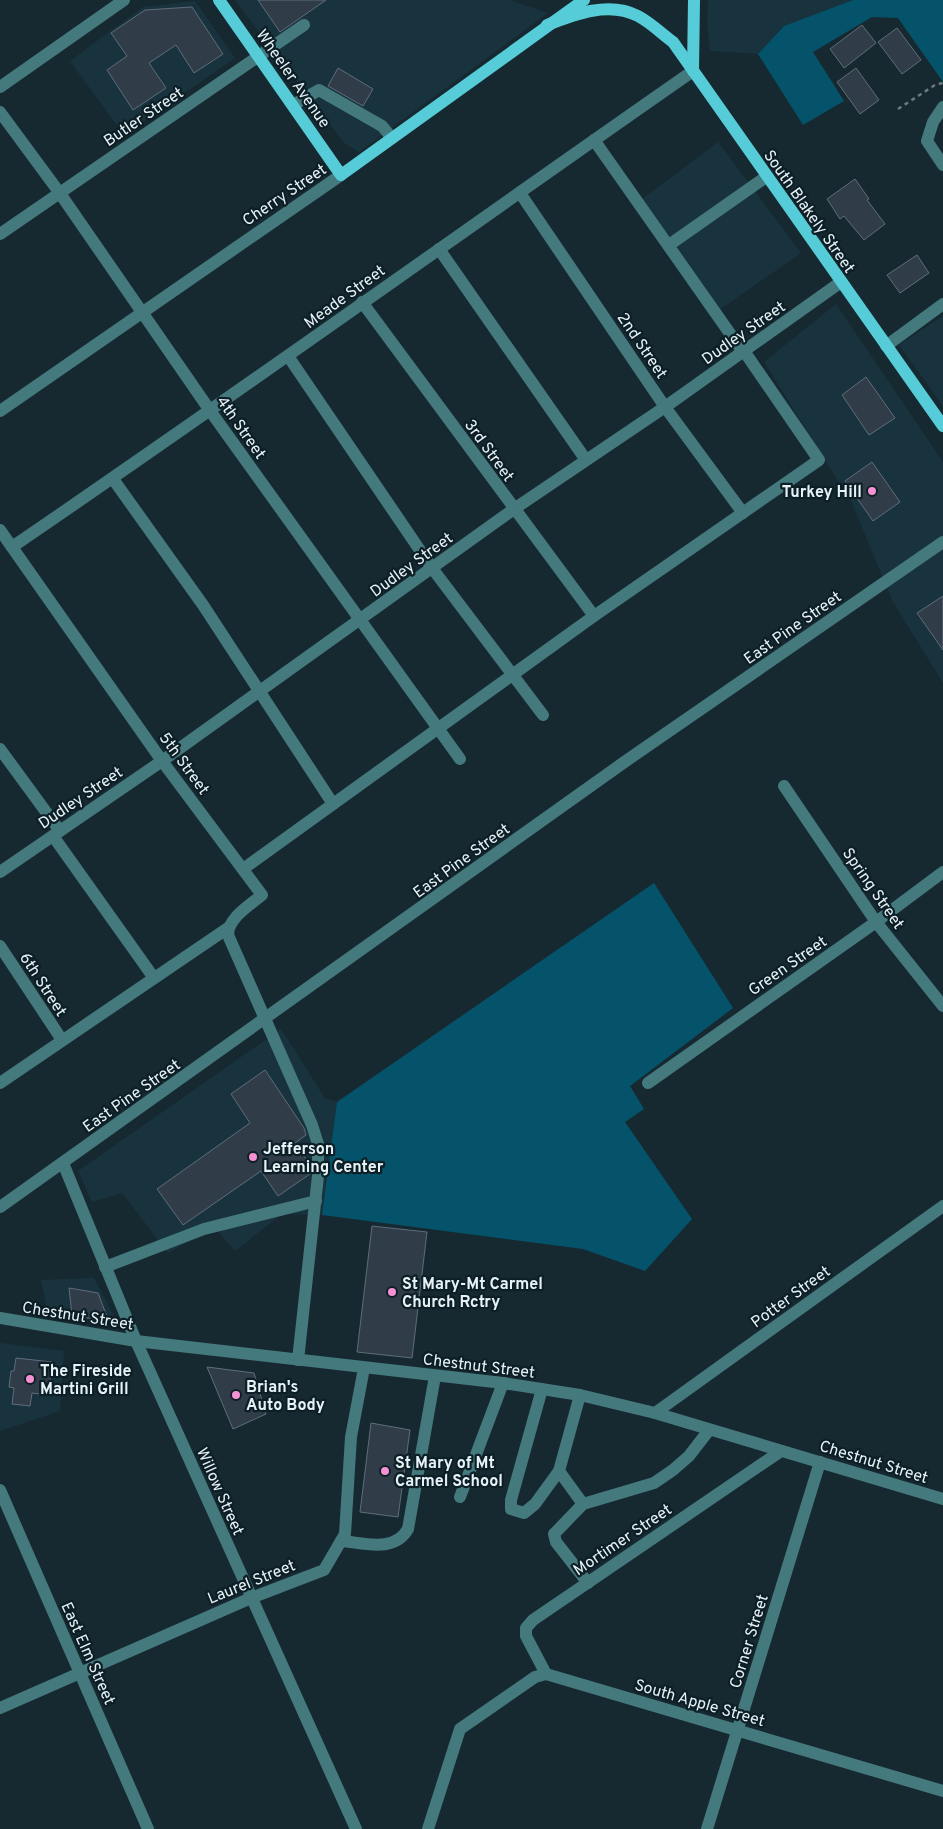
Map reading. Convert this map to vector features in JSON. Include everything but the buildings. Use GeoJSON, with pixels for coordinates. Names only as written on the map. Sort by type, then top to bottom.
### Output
{"type":"FeatureCollection","features":[{"type":"Feature","properties":{"kind":"main road","name":"Wheeler Avenue"},"geometry":{"type":"LineString","coordinates":[[219,0],[341,175]]}},
{"type":"Feature","properties":{"kind":"main road","name":"Cherry Street"},"geometry":{"type":"LineString","coordinates":[[341,175],[584,0]]}},
{"type":"Feature","properties":{"kind":"main road"},"geometry":{"type":"LineString","coordinates":[[693,71],[694,0]]}},
{"type":"Feature","properties":{"kind":"main road","name":"South Blakely Street"},"geometry":{"type":"LineString","coordinates":[[547,25],[580,12],[614,10],[630,13],[656,27],[672,42],[943,426]]}},
{"type":"Feature","properties":{"kind":"street"},"geometry":{"type":"LineString","coordinates":[[0,87],[124,0]]}},
{"type":"Feature","properties":{"kind":"street","name":"Butler Street"},"geometry":{"type":"LineString","coordinates":[[0,234],[304,25]]}},
{"type":"Feature","properties":{"kind":"street","name":"Meade Street"},"geometry":{"type":"LineString","coordinates":[[12,547],[211,412],[362,302],[693,71]]}},
{"type":"Feature","properties":{"kind":"street"},"geometry":{"type":"LineString","coordinates":[[293,105],[319,90],[382,126],[392,138]]}},
{"type":"Feature","properties":{"kind":"street"},"geometry":{"type":"LineString","coordinates":[[943,106],[932,122],[927,141],[943,165]]}},
{"type":"Feature","properties":{"kind":"street","name":"4th Street"},"geometry":{"type":"LineString","coordinates":[[0,112],[59,192],[211,412],[460,759]]}},
{"type":"Feature","properties":{"kind":"street"},"geometry":{"type":"LineString","coordinates":[[243,869],[594,616],[744,514],[819,460],[594,140]]}},
{"type":"Feature","properties":{"kind":"street","name":"Cherry Street"},"geometry":{"type":"LineString","coordinates":[[0,411],[341,175]]}},
{"type":"Feature","properties":{"kind":"street"},"geometry":{"type":"LineString","coordinates":[[668,245],[766,177]]}},
{"type":"Feature","properties":{"kind":"street","name":"2nd Street"},"geometry":{"type":"LineString","coordinates":[[520,193],[665,407],[744,514]]}},
{"type":"Feature","properties":{"kind":"street"},"geometry":{"type":"LineString","coordinates":[[439,249],[586,460]]}},
{"type":"Feature","properties":{"kind":"street","name":"Dudley Street"},"geometry":{"type":"LineString","coordinates":[[0,872],[162,761],[514,509],[665,407],[841,282]]}},
{"type":"Feature","properties":{"kind":"street","name":"3rd Street"},"geometry":{"type":"LineString","coordinates":[[362,302],[594,616]]}},
{"type":"Feature","properties":{"kind":"street"},"geometry":{"type":"LineString","coordinates":[[886,346],[943,304]]}},
{"type":"Feature","properties":{"kind":"street"},"geometry":{"type":"LineString","coordinates":[[288,356],[432,568],[543,715]]}},
{"type":"Feature","properties":{"kind":"street"},"geometry":{"type":"LineString","coordinates":[[113,479],[261,691],[333,804]]}},
{"type":"Feature","properties":{"kind":"street","name":"5th Street"},"geometry":{"type":"LineString","coordinates":[[0,531],[162,761],[262,895],[232,920],[228,928]]}},
{"type":"Feature","properties":{"kind":"street","name":"East Pine Street"},"geometry":{"type":"LineString","coordinates":[[0,1207],[63,1164],[623,763],[943,542]]}},
{"type":"Feature","properties":{"kind":"street"},"geometry":{"type":"LineString","coordinates":[[0,749],[154,978]]}},
{"type":"Feature","properties":{"kind":"street","name":"Spring Street"},"geometry":{"type":"LineString","coordinates":[[784,786],[876,922],[943,1006]]}},
{"type":"Feature","properties":{"kind":"street","name":"Green Street"},"geometry":{"type":"LineString","coordinates":[[648,1083],[876,922],[943,872]]}},
{"type":"Feature","properties":{"kind":"street"},"geometry":{"type":"LineString","coordinates":[[0,1083],[228,928],[231,941],[312,1125],[318,1144],[316,1201],[298,1360]]}},
{"type":"Feature","properties":{"kind":"street","name":"6th Street"},"geometry":{"type":"LineString","coordinates":[[0,946],[62,1040]]}},
{"type":"Feature","properties":{"kind":"street","name":"Willow Street"},"geometry":{"type":"LineString","coordinates":[[63,1164],[136,1341],[356,1829]]}},
{"type":"Feature","properties":{"kind":"street"},"geometry":{"type":"LineString","coordinates":[[106,1267],[204,1229],[316,1201]]}},
{"type":"Feature","properties":{"kind":"street","name":"Potter Street"},"geometry":{"type":"LineString","coordinates":[[655,1414],[943,1206]]}},
{"type":"Feature","properties":{"kind":"street","name":"Chestnut Street"},"geometry":{"type":"LineString","coordinates":[[0,1318],[136,1341],[503,1383],[580,1395],[655,1414],[943,1499]]}},
{"type":"Feature","properties":{"kind":"street","name":"Laurel Street"},"geometry":{"type":"LineString","coordinates":[[0,1708],[251,1598],[324,1570],[344,1534],[351,1437],[364,1368]]}},
{"type":"Feature","properties":{"kind":"street"},"geometry":{"type":"LineString","coordinates":[[341,1541],[394,1544],[404,1537],[408,1529],[434,1376]]}},
{"type":"Feature","properties":{"kind":"street"},"geometry":{"type":"LineString","coordinates":[[460,1497],[503,1383]]}},
{"type":"Feature","properties":{"kind":"street"},"geometry":{"type":"LineString","coordinates":[[542,1388],[511,1500],[511,1508],[524,1513],[530,1510],[559,1470],[580,1395]]}},
{"type":"Feature","properties":{"kind":"street"},"geometry":{"type":"LineString","coordinates":[[588,1583],[556,1542],[554,1534],[583,1504],[654,1482],[689,1456],[709,1430]]}},
{"type":"Feature","properties":{"kind":"street","name":"Mortimer Street"},"geometry":{"type":"LineString","coordinates":[[546,1674],[526,1636],[526,1628],[533,1620],[781,1451]]}},
{"type":"Feature","properties":{"kind":"street","name":"Corner Street"},"geometry":{"type":"LineString","coordinates":[[708,1829],[820,1462]]}},
{"type":"Feature","properties":{"kind":"street"},"geometry":{"type":"LineString","coordinates":[[559,1470],[583,1504]]}},
{"type":"Feature","properties":{"kind":"street","name":"East Elm Street"},"geometry":{"type":"LineString","coordinates":[[0,1490],[148,1829]]}},
{"type":"Feature","properties":{"kind":"street"},"geometry":{"type":"LineString","coordinates":[[428,1829],[460,1729],[535,1677],[546,1674]]}},
{"type":"Feature","properties":{"kind":"street","name":"South Apple Street"},"geometry":{"type":"LineString","coordinates":[[546,1674],[943,1791]]}},
{"type":"Feature","properties":{"kind":"path"},"geometry":{"type":"LineString","coordinates":[[898,109],[935,85],[943,83]]}},
{"type":"Feature","properties":{"kind":"shaded area"},"geometry":{"type":"Polygon","coordinates":[[[235,0],[510,0],[548,13],[359,152],[344,143],[235,0]]]}},
{"type":"Feature","properties":{"kind":"shaded area"},"geometry":{"type":"Polygon","coordinates":[[[708,0],[853,0],[784,26],[758,54],[710,51],[707,24],[708,0]]]}},
{"type":"Feature","properties":{"kind":"shaded area"},"geometry":{"type":"Polygon","coordinates":[[[853,0],[943,0],[943,82],[898,18],[872,17],[813,52],[844,101],[803,125],[758,54],[784,26],[853,0]]]}},
{"type":"Feature","properties":{"kind":"shaded area"},"geometry":{"type":"Polygon","coordinates":[[[195,1],[235,58],[124,135],[70,61],[143,7],[195,1]]]}},
{"type":"Feature","properties":{"kind":"shaded area"},"geometry":{"type":"Polygon","coordinates":[[[718,142],[801,253],[715,313],[641,200],[718,142]]]}},
{"type":"Feature","properties":{"kind":"shaded area"},"geometry":{"type":"Polygon","coordinates":[[[836,304],[943,462],[943,683],[892,600],[852,503],[764,362],[836,304]]]}},
{"type":"Feature","properties":{"kind":"shaded area"},"geometry":{"type":"Polygon","coordinates":[[[943,316],[943,406],[899,345],[943,316]]]}},
{"type":"Feature","properties":{"kind":"shaded area"},"geometry":{"type":"Polygon","coordinates":[[[654,883],[733,1008],[630,1086],[644,1109],[625,1122],[692,1219],[645,1271],[583,1249],[322,1215],[337,1102],[654,883]]]}},
{"type":"Feature","properties":{"kind":"shaded area"},"geometry":{"type":"Polygon","coordinates":[[[281,1029],[325,1098],[337,1102],[322,1215],[282,1214],[235,1251],[214,1227],[168,1253],[122,1193],[92,1202],[78,1171],[281,1029]]]}},
{"type":"Feature","properties":{"kind":"shaded area"},"geometry":{"type":"Polygon","coordinates":[[[94,1278],[117,1322],[114,1324],[48,1316],[41,1280],[94,1278]]]}},
{"type":"Feature","properties":{"kind":"shaded area"},"geometry":{"type":"Polygon","coordinates":[[[0,1343],[64,1351],[60,1411],[0,1431],[0,1343]]]}},
{"type":"Feature","properties":{"kind":"place","name":"Turkey Hill"},"geometry":{"type":"Point","coordinates":[872,491]}},
{"type":"Feature","properties":{"kind":"place","name":"Jefferson Learning Center"},"geometry":{"type":"Point","coordinates":[253,1157]}},
{"type":"Feature","properties":{"kind":"place","name":"St Mary-Mt Carmel Church Rctry"},"geometry":{"type":"Point","coordinates":[392,1292]}},
{"type":"Feature","properties":{"kind":"place","name":"The Fireside Martini Grill"},"geometry":{"type":"Point","coordinates":[30,1379]}},
{"type":"Feature","properties":{"kind":"place","name":"Brian's Auto Body"},"geometry":{"type":"Point","coordinates":[236,1395]}},
{"type":"Feature","properties":{"kind":"place","name":"St Mary of Mt Carmel School"},"geometry":{"type":"Point","coordinates":[385,1471]}}]}
